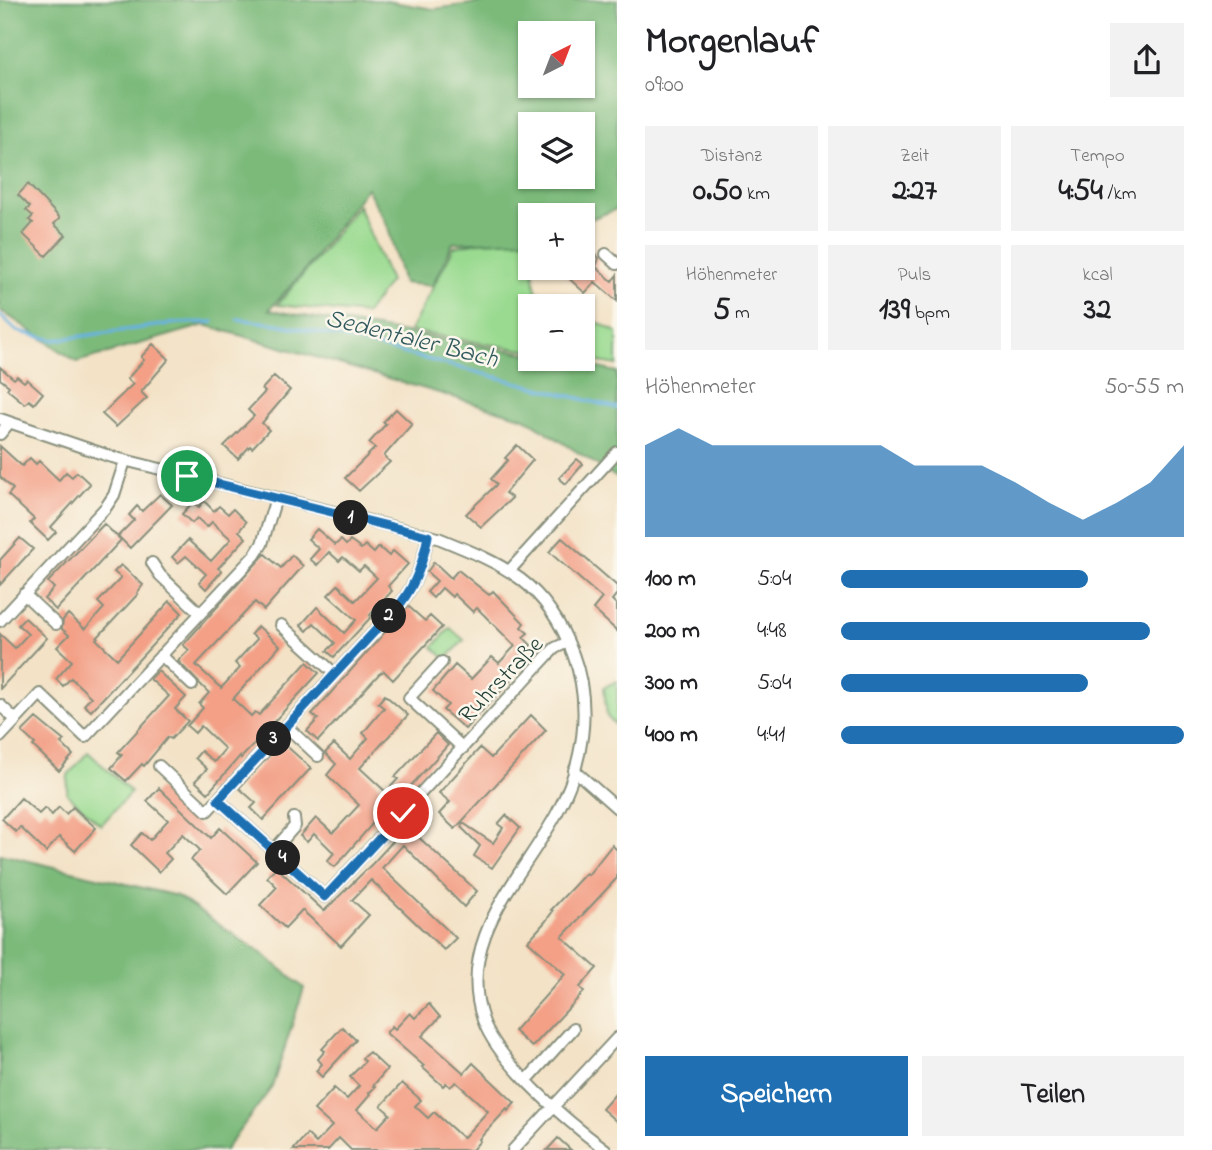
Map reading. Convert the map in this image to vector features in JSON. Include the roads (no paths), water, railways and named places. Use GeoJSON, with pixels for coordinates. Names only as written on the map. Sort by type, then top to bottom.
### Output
{"type":"FeatureCollection","features":[{"type":"Feature","properties":{"kind":"street"},"geometry":{"type":"LineString","coordinates":[[606,254],[617,264]]}},
{"type":"Feature","properties":{"kind":"street"},"geometry":{"type":"LineString","coordinates":[[0,434],[5,421],[125,461],[428,536],[486,557],[510,570],[542,599],[559,622],[578,668],[584,701],[583,738],[557,813],[505,893],[487,927],[478,959],[477,985],[483,1020],[500,1052],[554,1106],[606,1150]]}},
{"type":"Feature","properties":{"kind":"street"},"geometry":{"type":"LineString","coordinates":[[510,570],[617,452]]}},
{"type":"Feature","properties":{"kind":"street"},"geometry":{"type":"LineString","coordinates":[[0,621],[106,507],[114,495],[125,461]]}},
{"type":"Feature","properties":{"kind":"street"},"geometry":{"type":"LineString","coordinates":[[37,680],[40,694],[85,737],[255,555],[262,544],[276,498]]}},
{"type":"Feature","properties":{"kind":"street"},"geometry":{"type":"LineString","coordinates":[[159,766],[207,811],[411,590],[418,575],[428,536]]}},
{"type":"Feature","properties":{"kind":"street"},"geometry":{"type":"LineString","coordinates":[[152,563],[160,575],[200,613]]}},
{"type":"Feature","properties":{"kind":"street"},"geometry":{"type":"LineString","coordinates":[[24,594],[56,624]]}},
{"type":"Feature","properties":{"kind":"street"},"geometry":{"type":"LineString","coordinates":[[281,625],[335,674]]}},
{"type":"Feature","properties":{"kind":"street","name":"Ruhrstraße"},"geometry":{"type":"LineString","coordinates":[[218,800],[325,897],[555,648],[568,642]]}},
{"type":"Feature","properties":{"kind":"street"},"geometry":{"type":"LineString","coordinates":[[161,655],[192,685]]}},
{"type":"Feature","properties":{"kind":"street","name":"Ruhrstraße"},"geometry":{"type":"LineString","coordinates":[[442,662],[409,698],[463,748]]}},
{"type":"Feature","properties":{"kind":"street"},"geometry":{"type":"LineString","coordinates":[[0,737],[40,694]]}},
{"type":"Feature","properties":{"kind":"street"},"geometry":{"type":"LineString","coordinates":[[0,705],[16,720]]}},
{"type":"Feature","properties":{"kind":"street"},"geometry":{"type":"LineString","coordinates":[[286,726],[318,756]]}},
{"type":"Feature","properties":{"kind":"street"},"geometry":{"type":"LineString","coordinates":[[574,770],[617,808]]}},
{"type":"Feature","properties":{"kind":"street"},"geometry":{"type":"LineString","coordinates":[[274,850],[295,827],[294,818]]}},
{"type":"Feature","properties":{"kind":"street"},"geometry":{"type":"LineString","coordinates":[[527,1080],[573,1029]]}},
{"type":"Feature","properties":{"kind":"street"},"geometry":{"type":"LineString","coordinates":[[513,1150],[617,1038]]}},
{"type":"Feature","properties":{"kind":"waterway","name":"Sedentaler Bach"},"geometry":{"type":"LineString","coordinates":[[0,315],[17,331],[54,340],[177,323],[213,322]]}},
{"type":"Feature","properties":{"kind":"waterway","name":"Sedentaler Bach"},"geometry":{"type":"LineString","coordinates":[[237,319],[340,337],[617,408]]}}]}
